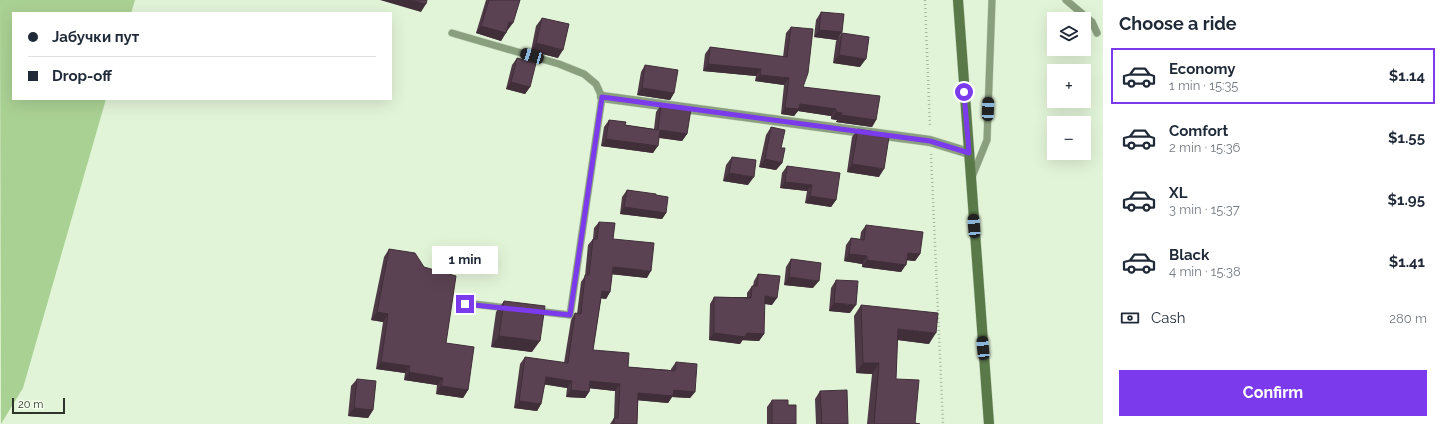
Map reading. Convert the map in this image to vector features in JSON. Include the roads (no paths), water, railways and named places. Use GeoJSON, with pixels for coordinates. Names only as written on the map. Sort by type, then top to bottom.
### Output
{"type":"FeatureCollection","features":[{"type":"Feature","properties":{"kind":"main road"},"geometry":{"type":"LineString","coordinates":[[958,0],[989,424]]}},
{"type":"Feature","properties":{"kind":"street"},"geometry":{"type":"LineString","coordinates":[[602,97],[930,141],[969,153]]}},
{"type":"Feature","properties":{"kind":"lane"},"geometry":{"type":"LineString","coordinates":[[971,180],[987,140],[992,0]]}},
{"type":"Feature","properties":{"kind":"lane"},"geometry":{"type":"LineString","coordinates":[[1066,0],[1092,22],[1097,33]]}},
{"type":"Feature","properties":{"kind":"lane"},"geometry":{"type":"LineString","coordinates":[[452,33],[559,64],[584,74],[596,84],[602,97],[570,315],[465,304]]}}]}
